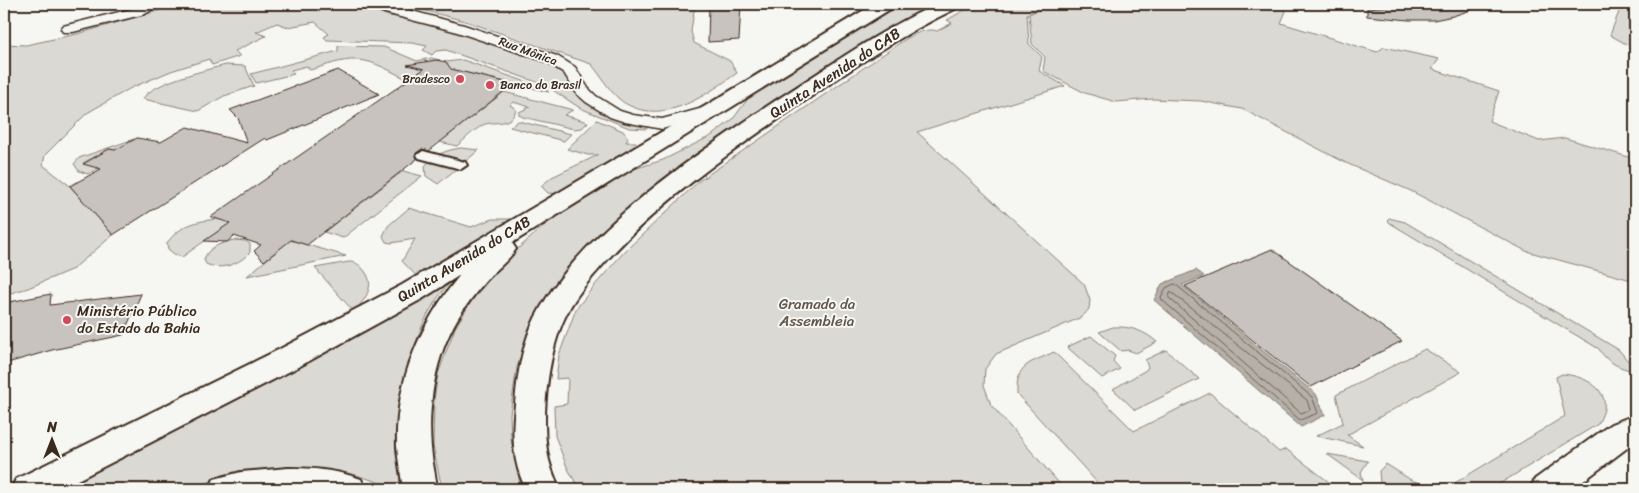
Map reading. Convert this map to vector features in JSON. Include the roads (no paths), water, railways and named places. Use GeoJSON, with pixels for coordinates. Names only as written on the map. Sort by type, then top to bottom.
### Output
{"type":"FeatureCollection","features":[{"type":"Feature","properties":{"kind":"main road","name":"Quinta Avenida do CAB"},"geometry":{"type":"LineString","coordinates":[[28,489],[288,358],[412,292],[715,110],[886,4]]}},
{"type":"Feature","properties":{"kind":"main road","name":"Quinta Avenida do CAB"},"geometry":{"type":"LineString","coordinates":[[543,489],[530,450],[530,407],[534,368],[541,336],[561,298],[586,268],[608,243],[641,212],[736,139],[872,46],[950,4]]}},
{"type":"Feature","properties":{"kind":"main road"},"geometry":{"type":"LineString","coordinates":[[420,489],[414,447],[418,393],[423,368],[442,322],[467,284],[519,235],[555,205]]}},
{"type":"Feature","properties":{"kind":"main road"},"geometry":{"type":"LineString","coordinates":[[1547,489],[1623,433],[1635,428]]}},
{"type":"Feature","properties":{"kind":"main road"},"geometry":{"type":"LineString","coordinates":[[226,489],[285,482],[318,484],[349,489]]}},
{"type":"Feature","properties":{"kind":"street"},"geometry":{"type":"LineString","coordinates":[[68,29],[134,12],[155,4]]}},
{"type":"Feature","properties":{"kind":"street","name":"Rua Mônica"},"geometry":{"type":"LineString","coordinates":[[375,4],[390,10],[459,28],[552,59],[570,70],[582,91],[603,108],[630,119],[662,124],[715,110]]}},
{"type":"Feature","properties":{"kind":"street"},"geometry":{"type":"LineString","coordinates":[[423,155],[461,165]]}},
{"type":"Feature","properties":{"kind":"water"},"geometry":{"type":"Polygon","coordinates":[[[1196,270],[1204,276],[1182,285],[1316,394],[1325,415],[1301,427],[1154,300],[1162,284],[1196,270]]]}},
{"type":"Feature","properties":{"kind":"place","name":"Bradesco"},"geometry":{"type":"Point","coordinates":[460,79]}},
{"type":"Feature","properties":{"kind":"place","name":"Banco do Brasil"},"geometry":{"type":"Point","coordinates":[490,85]}},
{"type":"Feature","properties":{"kind":"place","name":"Ministério Público do Estado da Bahia"},"geometry":{"type":"Point","coordinates":[67,320]}},
{"type":"Feature","properties":{"kind":"park label","name":"Gramado da Assembleia"},"geometry":{"type":"Point","coordinates":[817,312]}}]}
